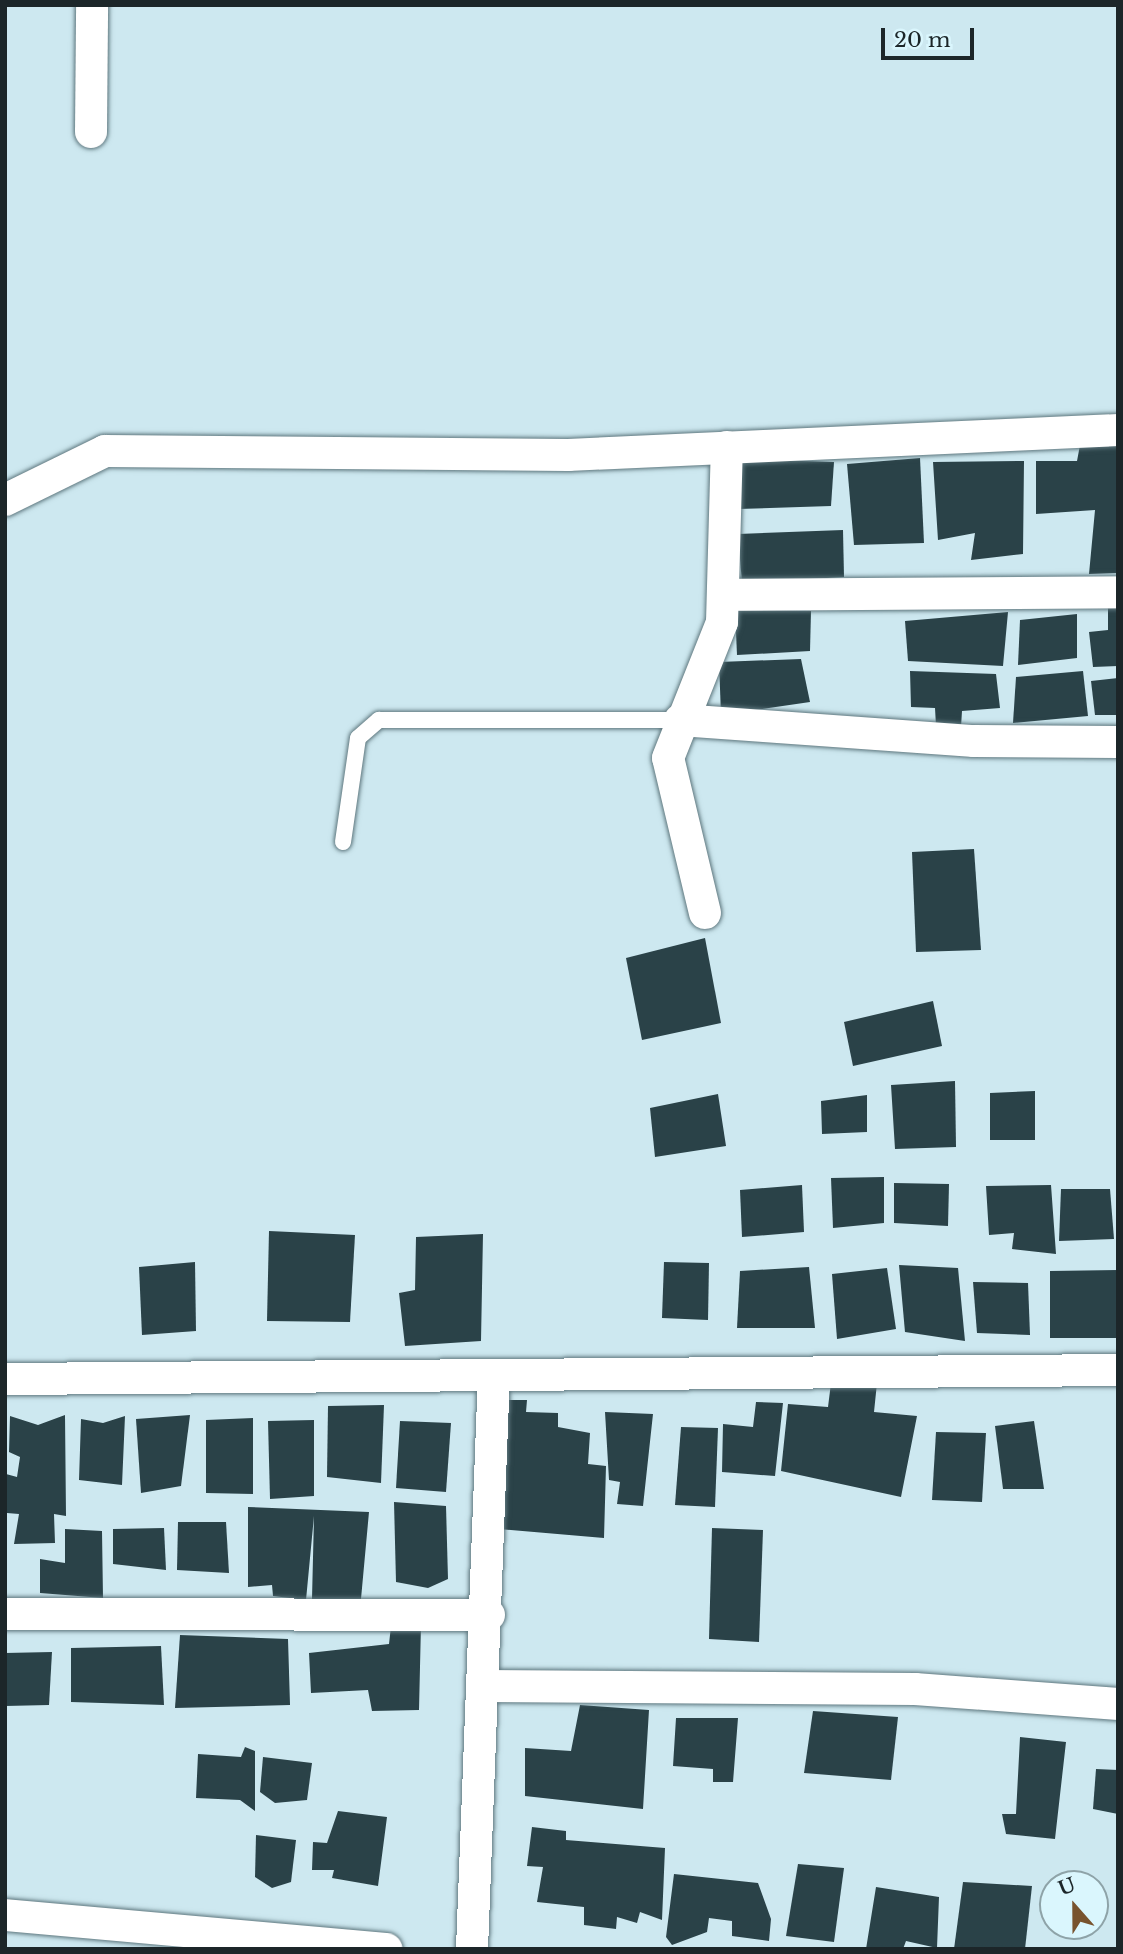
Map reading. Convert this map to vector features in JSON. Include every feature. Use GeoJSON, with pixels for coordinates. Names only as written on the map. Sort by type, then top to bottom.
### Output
{"type":"FeatureCollection","features":[{"type":"Feature","properties":{"kind":"street"},"geometry":{"type":"LineString","coordinates":[[92,5],[92,132]]}},
{"type":"Feature","properties":{"kind":"street"},"geometry":{"type":"LineString","coordinates":[[5,500],[105,451],[568,455],[1118,430]]}},
{"type":"Feature","properties":{"kind":"street"},"geometry":{"type":"LineString","coordinates":[[705,913],[668,758],[680,720],[717,644],[723,595],[727,447]]}},
{"type":"Feature","properties":{"kind":"street"},"geometry":{"type":"LineString","coordinates":[[723,595],[1118,592]]}},
{"type":"Feature","properties":{"kind":"street"},"geometry":{"type":"LineString","coordinates":[[680,720],[974,741],[1118,742]]}},
{"type":"Feature","properties":{"kind":"street"},"geometry":{"type":"LineString","coordinates":[[5,1379],[1118,1370]]}},
{"type":"Feature","properties":{"kind":"street"},"geometry":{"type":"LineString","coordinates":[[472,1949],[489,1615],[494,1375]]}},
{"type":"Feature","properties":{"kind":"street"},"geometry":{"type":"LineString","coordinates":[[5,1614],[489,1615]]}},
{"type":"Feature","properties":{"kind":"street"},"geometry":{"type":"LineString","coordinates":[[484,1686],[915,1689],[1118,1704]]}},
{"type":"Feature","properties":{"kind":"street"},"geometry":{"type":"LineString","coordinates":[[5,1915],[386,1949]]}},
{"type":"Feature","properties":{"kind":"lane"},"geometry":{"type":"LineString","coordinates":[[343,842],[358,738],[379,720],[680,720]]}},
{"type":"Feature","properties":{"kind":"building"},"geometry":{"type":"Polygon","coordinates":[[[1118,444],[1118,573],[1089,574],[1095,510],[1036,514],[1036,461],[1077,461],[1080,445],[1118,444]]]}},
{"type":"Feature","properties":{"kind":"building"},"geometry":{"type":"Polygon","coordinates":[[[920,458],[924,543],[854,545],[847,464],[920,458]]]}},
{"type":"Feature","properties":{"kind":"building"},"geometry":{"type":"Polygon","coordinates":[[[738,459],[834,462],[831,506],[738,509],[738,459]]]}},
{"type":"Feature","properties":{"kind":"building"},"geometry":{"type":"Polygon","coordinates":[[[1024,461],[1023,554],[971,560],[975,533],[938,540],[933,462],[1024,461]]]}},
{"type":"Feature","properties":{"kind":"building"},"geometry":{"type":"Polygon","coordinates":[[[843,530],[844,577],[742,583],[738,534],[843,530]]]}},
{"type":"Feature","properties":{"kind":"building"},"geometry":{"type":"Polygon","coordinates":[[[1108,601],[1118,601],[1118,666],[1093,667],[1089,632],[1108,630],[1108,601]]]}},
{"type":"Feature","properties":{"kind":"building"},"geometry":{"type":"Polygon","coordinates":[[[735,610],[811,611],[810,651],[737,655],[735,610]]]}},
{"type":"Feature","properties":{"kind":"building"},"geometry":{"type":"Polygon","coordinates":[[[1008,612],[1003,666],[908,661],[905,621],[1008,612]]]}},
{"type":"Feature","properties":{"kind":"building"},"geometry":{"type":"Polygon","coordinates":[[[1077,614],[1077,658],[1018,665],[1020,620],[1077,614]]]}},
{"type":"Feature","properties":{"kind":"building"},"geometry":{"type":"Polygon","coordinates":[[[801,659],[810,702],[721,715],[719,662],[801,659]]]}},
{"type":"Feature","properties":{"kind":"building"},"geometry":{"type":"Polygon","coordinates":[[[910,671],[996,674],[1000,708],[962,711],[961,727],[936,726],[935,708],[911,707],[910,671]]]}},
{"type":"Feature","properties":{"kind":"building"},"geometry":{"type":"Polygon","coordinates":[[[1083,671],[1088,716],[1013,723],[1016,677],[1083,671]]]}},
{"type":"Feature","properties":{"kind":"building"},"geometry":{"type":"Polygon","coordinates":[[[1118,678],[1118,715],[1095,715],[1091,681],[1118,678]]]}},
{"type":"Feature","properties":{"kind":"building"},"geometry":{"type":"Polygon","coordinates":[[[974,849],[981,950],[916,952],[912,852],[974,849]]]}},
{"type":"Feature","properties":{"kind":"building"},"geometry":{"type":"Polygon","coordinates":[[[705,938],[721,1023],[642,1040],[626,958],[705,938]]]}},
{"type":"Feature","properties":{"kind":"building"},"geometry":{"type":"Polygon","coordinates":[[[933,1001],[942,1046],[853,1066],[844,1022],[933,1001]]]}},
{"type":"Feature","properties":{"kind":"building"},"geometry":{"type":"Polygon","coordinates":[[[955,1081],[956,1147],[895,1149],[891,1085],[955,1081]]]}},
{"type":"Feature","properties":{"kind":"building"},"geometry":{"type":"Polygon","coordinates":[[[1035,1091],[1035,1140],[990,1140],[990,1093],[1035,1091]]]}},
{"type":"Feature","properties":{"kind":"building"},"geometry":{"type":"Polygon","coordinates":[[[718,1094],[726,1146],[655,1157],[650,1108],[718,1094]]]}},
{"type":"Feature","properties":{"kind":"building"},"geometry":{"type":"Polygon","coordinates":[[[867,1095],[867,1132],[822,1134],[821,1101],[867,1095]]]}},
{"type":"Feature","properties":{"kind":"building"},"geometry":{"type":"Polygon","coordinates":[[[884,1177],[884,1223],[833,1228],[831,1178],[884,1177]]]}},
{"type":"Feature","properties":{"kind":"building"},"geometry":{"type":"Polygon","coordinates":[[[894,1183],[949,1184],[948,1226],[894,1223],[894,1183]]]}},
{"type":"Feature","properties":{"kind":"building"},"geometry":{"type":"Polygon","coordinates":[[[802,1185],[804,1232],[742,1237],[740,1190],[802,1185]]]}},
{"type":"Feature","properties":{"kind":"building"},"geometry":{"type":"Polygon","coordinates":[[[1051,1185],[1056,1254],[1012,1249],[1014,1233],[989,1235],[986,1186],[1051,1185]]]}},
{"type":"Feature","properties":{"kind":"building"},"geometry":{"type":"Polygon","coordinates":[[[1061,1189],[1110,1189],[1114,1239],[1059,1241],[1061,1189]]]}},
{"type":"Feature","properties":{"kind":"building"},"geometry":{"type":"Polygon","coordinates":[[[269,1231],[355,1235],[350,1322],[267,1321],[269,1231]]]}},
{"type":"Feature","properties":{"kind":"building"},"geometry":{"type":"Polygon","coordinates":[[[483,1234],[481,1341],[405,1346],[399,1293],[415,1290],[416,1237],[483,1234]]]}},
{"type":"Feature","properties":{"kind":"building"},"geometry":{"type":"Polygon","coordinates":[[[195,1262],[196,1331],[142,1335],[139,1267],[195,1262]]]}},
{"type":"Feature","properties":{"kind":"building"},"geometry":{"type":"Polygon","coordinates":[[[664,1262],[709,1263],[708,1320],[662,1318],[664,1262]]]}},
{"type":"Feature","properties":{"kind":"building"},"geometry":{"type":"Polygon","coordinates":[[[899,1265],[958,1268],[965,1341],[905,1332],[899,1265]]]}},
{"type":"Feature","properties":{"kind":"building"},"geometry":{"type":"Polygon","coordinates":[[[809,1267],[815,1328],[737,1328],[740,1271],[809,1267]]]}},
{"type":"Feature","properties":{"kind":"building"},"geometry":{"type":"Polygon","coordinates":[[[887,1268],[896,1329],[837,1339],[832,1274],[887,1268]]]}},
{"type":"Feature","properties":{"kind":"building"},"geometry":{"type":"Polygon","coordinates":[[[1118,1270],[1118,1338],[1050,1338],[1050,1271],[1118,1270]]]}},
{"type":"Feature","properties":{"kind":"building"},"geometry":{"type":"Polygon","coordinates":[[[973,1282],[1028,1283],[1030,1335],[977,1333],[973,1282]]]}},
{"type":"Feature","properties":{"kind":"building"},"geometry":{"type":"Polygon","coordinates":[[[831,1383],[877,1383],[874,1412],[917,1416],[901,1497],[781,1471],[788,1404],[828,1407],[831,1383]]]}},
{"type":"Feature","properties":{"kind":"building"},"geometry":{"type":"Polygon","coordinates":[[[505,1400],[527,1400],[526,1412],[558,1413],[558,1427],[590,1433],[588,1464],[606,1466],[604,1538],[499,1529],[505,1400]]]}},
{"type":"Feature","properties":{"kind":"building"},"geometry":{"type":"Polygon","coordinates":[[[756,1402],[783,1403],[775,1476],[722,1472],[723,1424],[753,1427],[756,1402]]]}},
{"type":"Feature","properties":{"kind":"building"},"geometry":{"type":"Polygon","coordinates":[[[384,1405],[381,1483],[327,1477],[328,1406],[384,1405]]]}},
{"type":"Feature","properties":{"kind":"building"},"geometry":{"type":"Polygon","coordinates":[[[605,1412],[653,1414],[643,1506],[617,1504],[620,1482],[609,1480],[605,1412]]]}},
{"type":"Feature","properties":{"kind":"building"},"geometry":{"type":"Polygon","coordinates":[[[65,1415],[66,1516],[54,1514],[55,1543],[14,1544],[19,1514],[7,1513],[6,1474],[17,1477],[20,1457],[9,1452],[10,1416],[38,1425],[65,1415]]]}},
{"type":"Feature","properties":{"kind":"building"},"geometry":{"type":"Polygon","coordinates":[[[190,1415],[181,1486],[141,1493],[136,1419],[190,1415]]]}},
{"type":"Feature","properties":{"kind":"building"},"geometry":{"type":"Polygon","coordinates":[[[125,1416],[122,1485],[79,1480],[81,1419],[103,1423],[125,1416]]]}},
{"type":"Feature","properties":{"kind":"building"},"geometry":{"type":"Polygon","coordinates":[[[253,1418],[253,1494],[206,1493],[206,1420],[253,1418]]]}},
{"type":"Feature","properties":{"kind":"building"},"geometry":{"type":"Polygon","coordinates":[[[314,1420],[314,1496],[270,1499],[268,1421],[314,1420]]]}},
{"type":"Feature","properties":{"kind":"building"},"geometry":{"type":"Polygon","coordinates":[[[400,1421],[451,1423],[446,1492],[396,1488],[400,1421]]]}},
{"type":"Feature","properties":{"kind":"building"},"geometry":{"type":"Polygon","coordinates":[[[1034,1421],[1044,1489],[1003,1489],[995,1426],[1034,1421]]]}},
{"type":"Feature","properties":{"kind":"building"},"geometry":{"type":"Polygon","coordinates":[[[681,1427],[718,1428],[715,1507],[675,1505],[681,1427]]]}},
{"type":"Feature","properties":{"kind":"building"},"geometry":{"type":"Polygon","coordinates":[[[936,1432],[986,1433],[982,1502],[932,1500],[936,1432]]]}},
{"type":"Feature","properties":{"kind":"building"},"geometry":{"type":"Polygon","coordinates":[[[394,1502],[446,1506],[448,1579],[428,1588],[396,1582],[394,1502]]]}},
{"type":"Feature","properties":{"kind":"building"},"geometry":{"type":"Polygon","coordinates":[[[248,1507],[369,1512],[361,1599],[312,1599],[314,1516],[306,1600],[273,1596],[272,1585],[248,1587],[248,1507]]]}},
{"type":"Feature","properties":{"kind":"building"},"geometry":{"type":"Polygon","coordinates":[[[178,1522],[226,1522],[229,1573],[177,1570],[178,1522]]]}},
{"type":"Feature","properties":{"kind":"building"},"geometry":{"type":"Polygon","coordinates":[[[164,1528],[166,1570],[113,1564],[113,1529],[164,1528]]]}},
{"type":"Feature","properties":{"kind":"building"},"geometry":{"type":"Polygon","coordinates":[[[712,1528],[763,1530],[759,1642],[709,1639],[712,1528]]]}},
{"type":"Feature","properties":{"kind":"building"},"geometry":{"type":"Polygon","coordinates":[[[65,1529],[102,1531],[103,1598],[40,1593],[40,1559],[65,1563],[65,1529]]]}},
{"type":"Feature","properties":{"kind":"building"},"geometry":{"type":"Polygon","coordinates":[[[421,1624],[419,1710],[372,1711],[368,1690],[311,1693],[309,1653],[389,1644],[391,1626],[421,1624]]]}},
{"type":"Feature","properties":{"kind":"building"},"geometry":{"type":"Polygon","coordinates":[[[180,1635],[288,1639],[290,1705],[175,1708],[180,1635]]]}},
{"type":"Feature","properties":{"kind":"building"},"geometry":{"type":"Polygon","coordinates":[[[161,1646],[164,1705],[71,1702],[71,1648],[161,1646]]]}},
{"type":"Feature","properties":{"kind":"building"},"geometry":{"type":"Polygon","coordinates":[[[52,1652],[49,1705],[5,1706],[5,1653],[52,1652]]]}},
{"type":"Feature","properties":{"kind":"building"},"geometry":{"type":"Polygon","coordinates":[[[580,1705],[649,1710],[643,1809],[525,1796],[525,1748],[571,1751],[580,1705]]]}},
{"type":"Feature","properties":{"kind":"building"},"geometry":{"type":"Polygon","coordinates":[[[813,1711],[898,1717],[891,1780],[804,1773],[813,1711]]]}},
{"type":"Feature","properties":{"kind":"building"},"geometry":{"type":"Polygon","coordinates":[[[676,1718],[738,1718],[733,1782],[713,1782],[713,1769],[673,1766],[676,1718]]]}},
{"type":"Feature","properties":{"kind":"building"},"geometry":{"type":"Polygon","coordinates":[[[1020,1737],[1066,1742],[1055,1839],[1006,1834],[1002,1814],[1016,1814],[1020,1737]]]}},
{"type":"Feature","properties":{"kind":"building"},"geometry":{"type":"Polygon","coordinates":[[[245,1747],[255,1751],[255,1811],[240,1800],[196,1798],[198,1754],[241,1757],[245,1747]]]}},
{"type":"Feature","properties":{"kind":"building"},"geometry":{"type":"Polygon","coordinates":[[[263,1757],[312,1763],[307,1800],[275,1803],[260,1792],[263,1757]]]}},
{"type":"Feature","properties":{"kind":"building"},"geometry":{"type":"Polygon","coordinates":[[[1096,1769],[1118,1770],[1118,1814],[1093,1809],[1096,1769]]]}},
{"type":"Feature","properties":{"kind":"building"},"geometry":{"type":"Polygon","coordinates":[[[338,1811],[387,1817],[378,1886],[332,1878],[334,1870],[312,1870],[313,1842],[327,1843],[338,1811]]]}},
{"type":"Feature","properties":{"kind":"building"},"geometry":{"type":"Polygon","coordinates":[[[532,1827],[566,1831],[566,1840],[665,1848],[662,1920],[640,1912],[637,1923],[617,1917],[616,1929],[584,1925],[584,1907],[537,1902],[543,1867],[527,1866],[532,1827]]]}},
{"type":"Feature","properties":{"kind":"building"},"geometry":{"type":"Polygon","coordinates":[[[256,1835],[296,1840],[291,1882],[272,1888],[255,1877],[256,1835]]]}},
{"type":"Feature","properties":{"kind":"building"},"geometry":{"type":"Polygon","coordinates":[[[798,1864],[844,1868],[834,1942],[786,1936],[798,1864]]]}},
{"type":"Feature","properties":{"kind":"building"},"geometry":{"type":"Polygon","coordinates":[[[674,1874],[758,1883],[771,1919],[769,1941],[732,1936],[732,1921],[709,1918],[707,1932],[672,1945],[666,1937],[674,1874]]]}},
{"type":"Feature","properties":{"kind":"building"},"geometry":{"type":"Polygon","coordinates":[[[963,1882],[1032,1886],[1025,1949],[954,1949],[963,1882]]]}},
{"type":"Feature","properties":{"kind":"building"},"geometry":{"type":"Polygon","coordinates":[[[876,1887],[939,1897],[937,1948],[906,1941],[903,1949],[866,1949],[876,1887]]]}}]}
